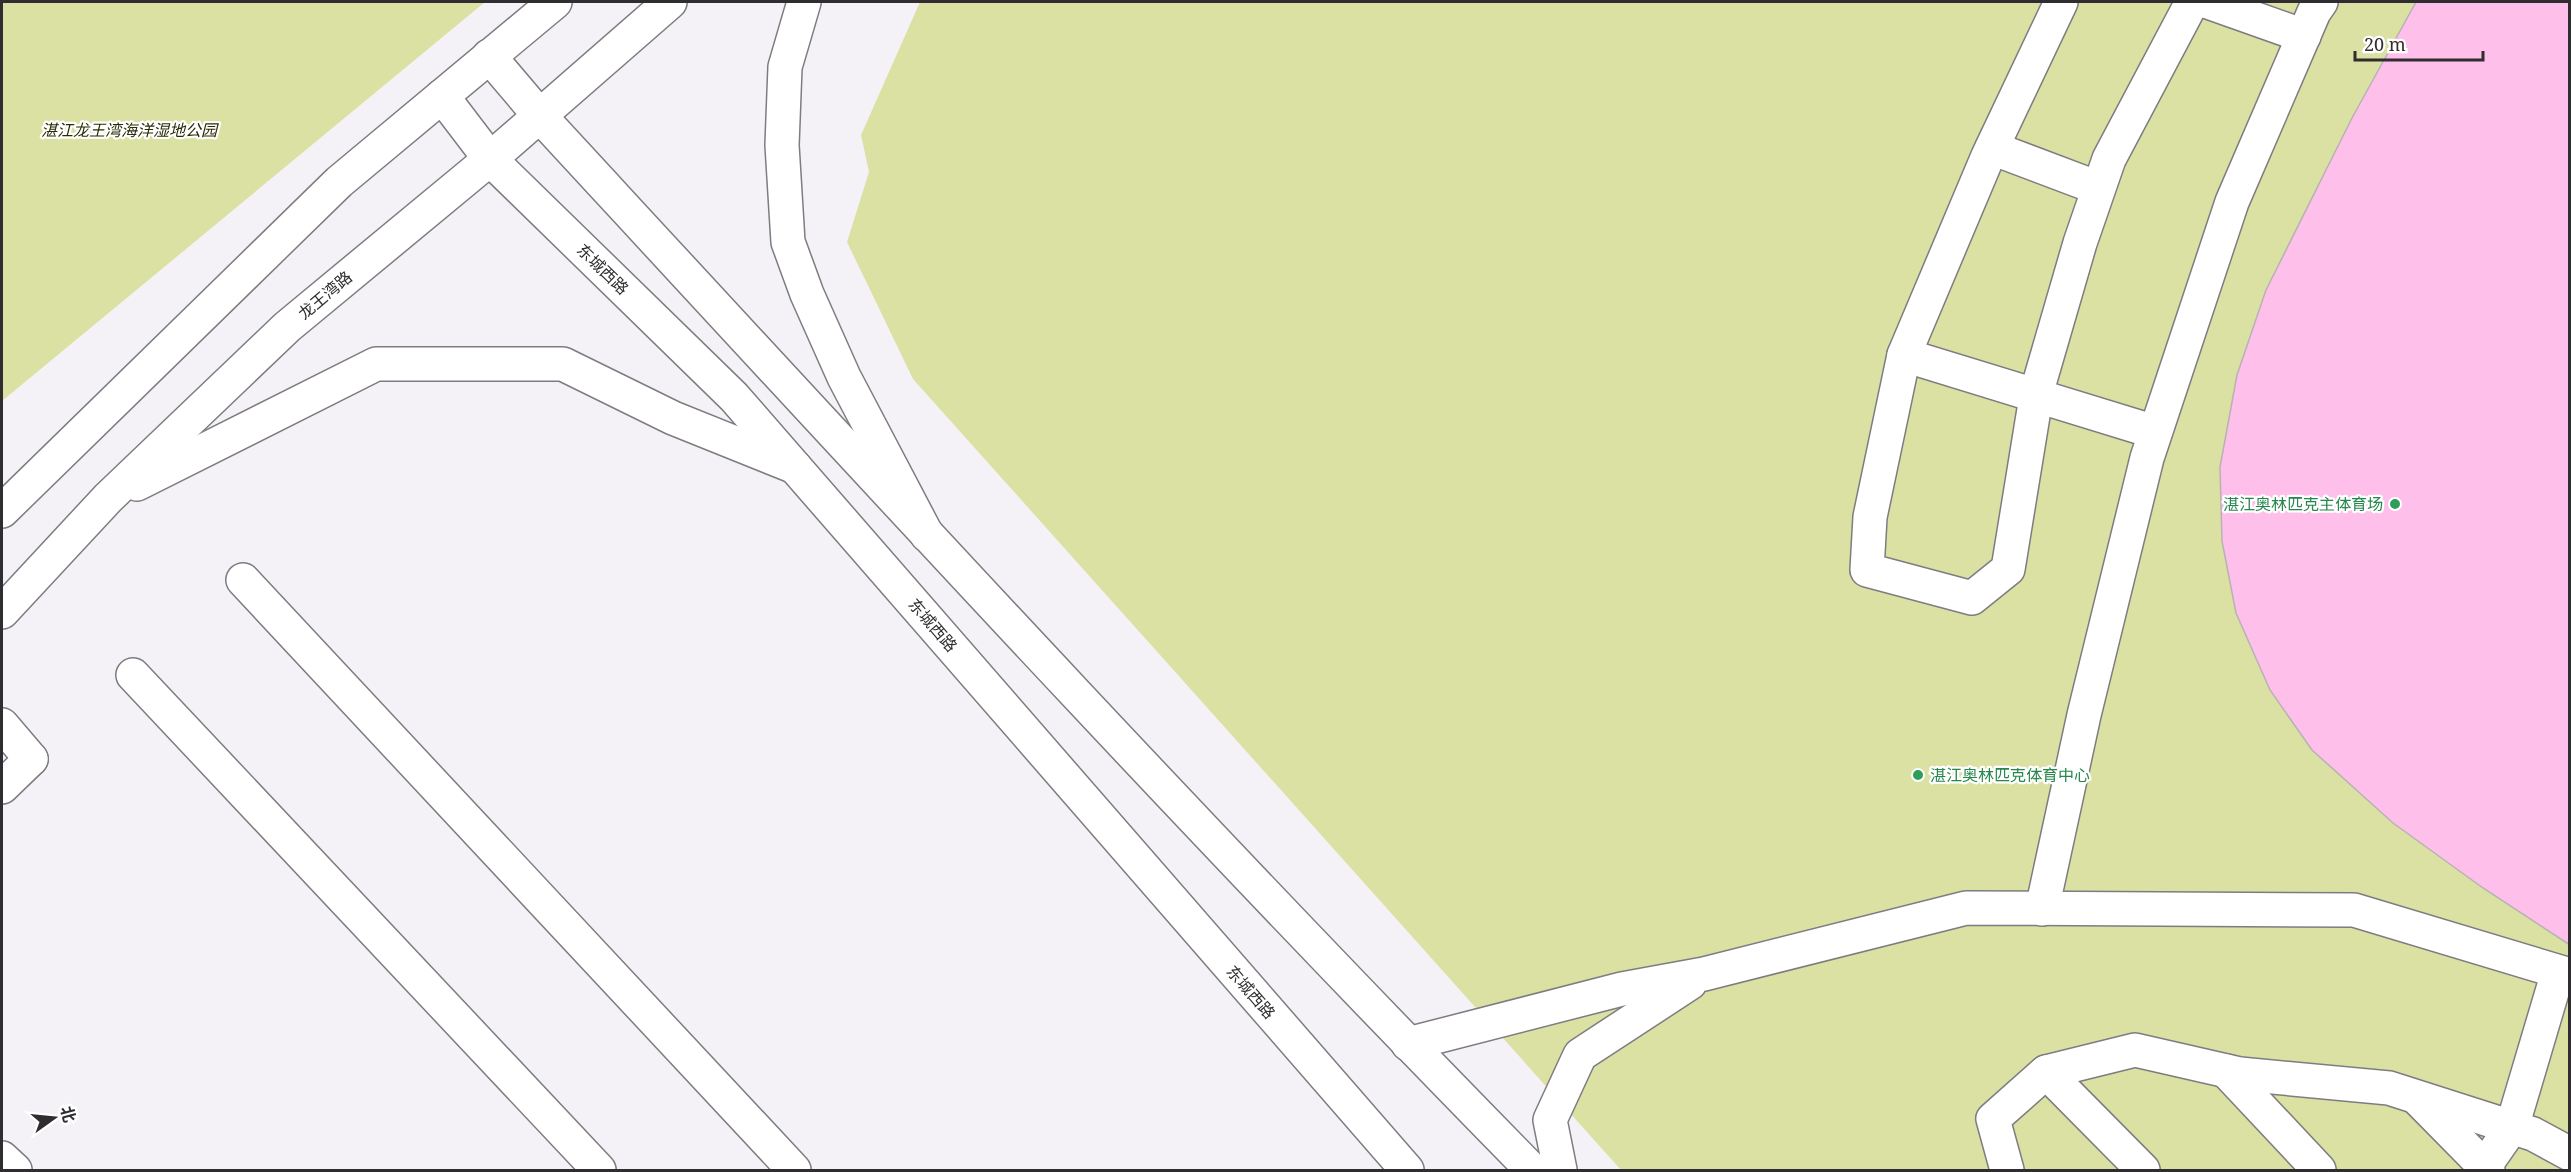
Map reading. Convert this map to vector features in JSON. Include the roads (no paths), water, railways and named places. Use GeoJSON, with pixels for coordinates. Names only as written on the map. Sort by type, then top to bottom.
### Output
{"type":"FeatureCollection","features":[{"type":"Feature","properties":{"kind":"main road"},"geometry":{"type":"LineString","coordinates":[[2,511],[339,182],[555,2]]}},
{"type":"Feature","properties":{"kind":"main road","name":"龙王湾路"},"geometry":{"type":"LineString","coordinates":[[2,612],[108,498],[286,327],[490,159],[670,2]]}},
{"type":"Feature","properties":{"kind":"main road"},"geometry":{"type":"LineString","coordinates":[[804,2],[785,67],[782,145],[788,242],[807,294],[844,376],[927,535]]}},
{"type":"Feature","properties":{"kind":"main road"},"geometry":{"type":"LineString","coordinates":[[2061,2],[1992,148],[1904,355],[1870,517],[1867,570],[1972,598],[2008,569],[2036,398],[2098,188],[2109,159],[2192,2]]}},
{"type":"Feature","properties":{"kind":"main road"},"geometry":{"type":"LineString","coordinates":[[2208,2],[2304,36]]}},
{"type":"Feature","properties":{"kind":"main road"},"geometry":{"type":"LineString","coordinates":[[2042,909],[2087,703],[2147,458],[2232,202],[2321,2]]}},
{"type":"Feature","properties":{"kind":"main road"},"geometry":{"type":"LineString","coordinates":[[489,56],[539,115],[927,535],[1408,1044],[1533,1170]]}},
{"type":"Feature","properties":{"kind":"main road","name":"东城西路"},"geometry":{"type":"LineString","coordinates":[[442,96],[490,159],[734,397],[1407,1170]]}},
{"type":"Feature","properties":{"kind":"main road"},"geometry":{"type":"LineString","coordinates":[[1992,148],[2098,188]]}},
{"type":"Feature","properties":{"kind":"main road"},"geometry":{"type":"LineString","coordinates":[[1904,355],[2036,398],[2155,432]]}},
{"type":"Feature","properties":{"kind":"main road"},"geometry":{"type":"LineString","coordinates":[[108,498],[376,364],[563,364],[673,418],[795,467]]}},
{"type":"Feature","properties":{"kind":"main road"},"geometry":{"type":"LineString","coordinates":[[243,580],[794,1170]]}},
{"type":"Feature","properties":{"kind":"main road"},"geometry":{"type":"LineString","coordinates":[[134,675],[599,1170]]}},
{"type":"Feature","properties":{"kind":"main road"},"geometry":{"type":"LineString","coordinates":[[2,726],[31,759],[2,787]]}},
{"type":"Feature","properties":{"kind":"main road"},"geometry":{"type":"LineString","coordinates":[[1408,1044],[1622,989],[1704,974],[1966,908],[2354,910],[2564,973],[2512,1127],[2485,1169],[2416,1096]]}},
{"type":"Feature","properties":{"kind":"main road"},"geometry":{"type":"LineString","coordinates":[[1560,1170],[1550,1120],[1580,1054],[1704,974]]}},
{"type":"Feature","properties":{"kind":"main road"},"geometry":{"type":"LineString","coordinates":[[2007,1170],[1993,1119],[2046,1072],[2135,1050],[2240,1074],[2390,1088],[2533,1134],[2570,1154]]}},
{"type":"Feature","properties":{"kind":"main road"},"geometry":{"type":"LineString","coordinates":[[2226,1071],[2319,1170]]}},
{"type":"Feature","properties":{"kind":"main road"},"geometry":{"type":"LineString","coordinates":[[2046,1072],[2143,1170]]}},
{"type":"Feature","properties":{"kind":"main road"},"geometry":{"type":"LineString","coordinates":[[2,1158],[15,1170]]}},
{"type":"Feature","properties":{"kind":"place","name":"湛江奥林匹克主体育场"},"geometry":{"type":"Point","coordinates":[2395,504]}},
{"type":"Feature","properties":{"kind":"place","name":"湛江奥林匹克体育中心"},"geometry":{"type":"Point","coordinates":[1918,775]}},
{"type":"Feature","properties":{"kind":"park label","name":"湛江龙王湾海洋湿地公园"},"geometry":{"type":"Point","coordinates":[129,130]}}]}
